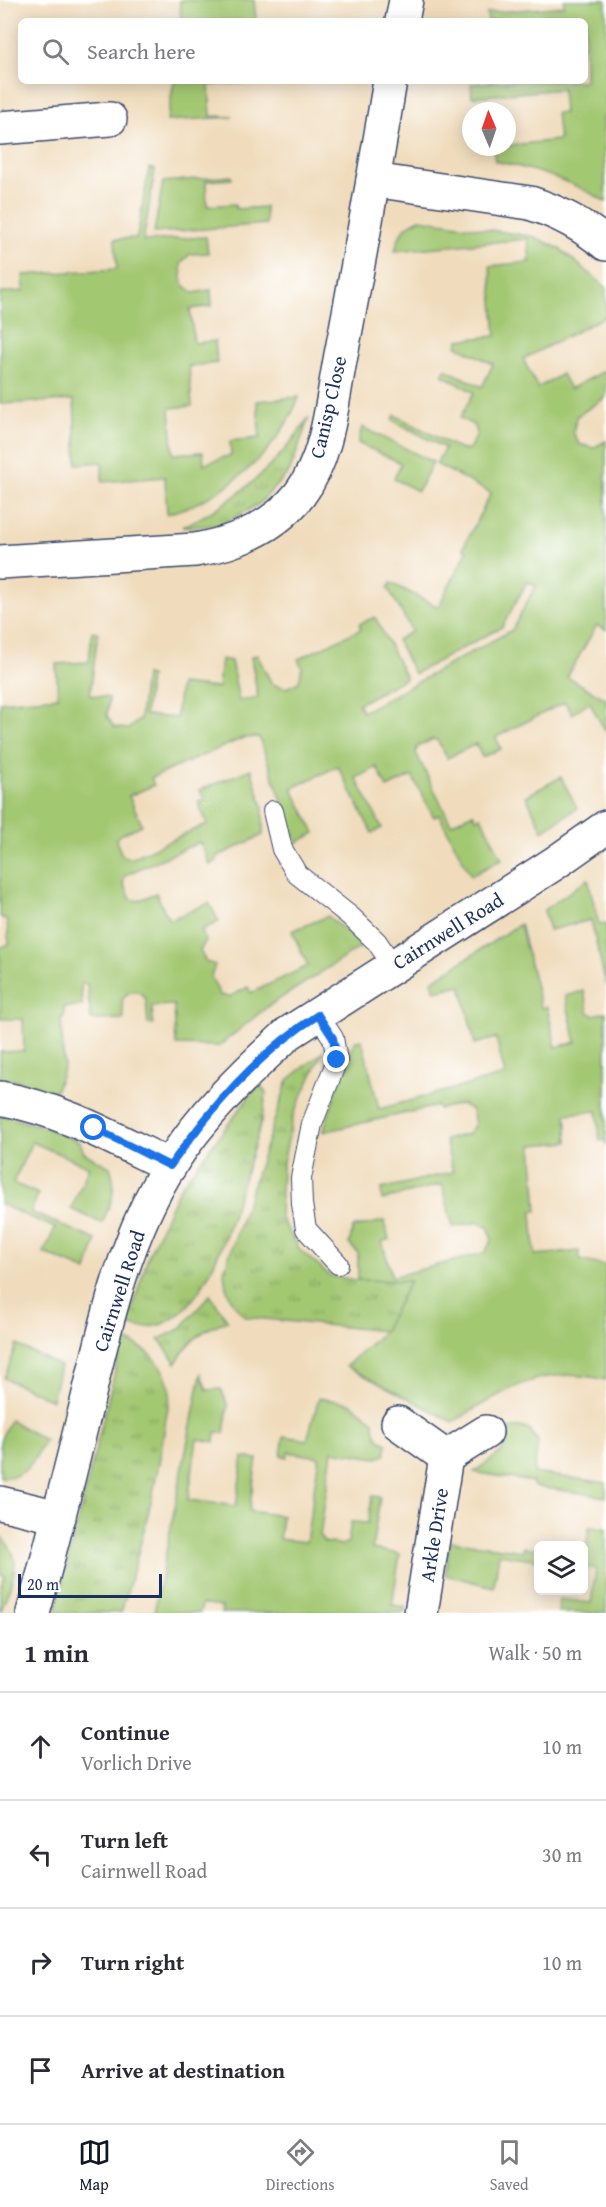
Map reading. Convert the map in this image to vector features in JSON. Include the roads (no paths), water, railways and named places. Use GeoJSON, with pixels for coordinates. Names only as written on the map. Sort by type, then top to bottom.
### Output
{"type":"FeatureCollection","features":[{"type":"Feature","properties":{"kind":"street"},"geometry":{"type":"LineString","coordinates":[[403,18],[406,0]]}},
{"type":"Feature","properties":{"kind":"street","name":"Canisp Close"},"geometry":{"type":"LineString","coordinates":[[0,562],[195,550],[224,545],[253,534],[278,516],[301,493],[315,466],[330,411],[389,84]]}},
{"type":"Feature","properties":{"kind":"street"},"geometry":{"type":"LineString","coordinates":[[0,128],[110,119]]}},
{"type":"Feature","properties":{"kind":"street"},"geometry":{"type":"LineString","coordinates":[[373,180],[530,203],[553,210],[578,223],[606,244]]}},
{"type":"Feature","properties":{"kind":"street","name":"Cairnwell Road"},"geometry":{"type":"LineString","coordinates":[[33,1613],[104,1332],[125,1261],[142,1220],[170,1166],[192,1135],[252,1067],[289,1033],[548,867],[606,827]]}},
{"type":"Feature","properties":{"kind":"street"},"geometry":{"type":"LineString","coordinates":[[0,1098],[48,1108],[170,1166]]}},
{"type":"Feature","properties":{"kind":"street"},"geometry":{"type":"LineString","coordinates":[[398,1423],[446,1457],[486,1432]]}},
{"type":"Feature","properties":{"kind":"street","name":"Arkle Drive"},"geometry":{"type":"LineString","coordinates":[[421,1613],[446,1457]]}},
{"type":"Feature","properties":{"kind":"street"},"geometry":{"type":"LineString","coordinates":[[0,1503],[59,1517]]}},
{"type":"Feature","properties":{"kind":"lane"},"geometry":{"type":"LineString","coordinates":[[273,811],[282,849],[297,874],[351,916],[377,942],[393,966]]}},
{"type":"Feature","properties":{"kind":"lane"},"geometry":{"type":"LineString","coordinates":[[318,1015],[333,1038],[337,1060],[312,1124],[301,1178],[302,1204],[306,1229],[338,1264]]}}]}
